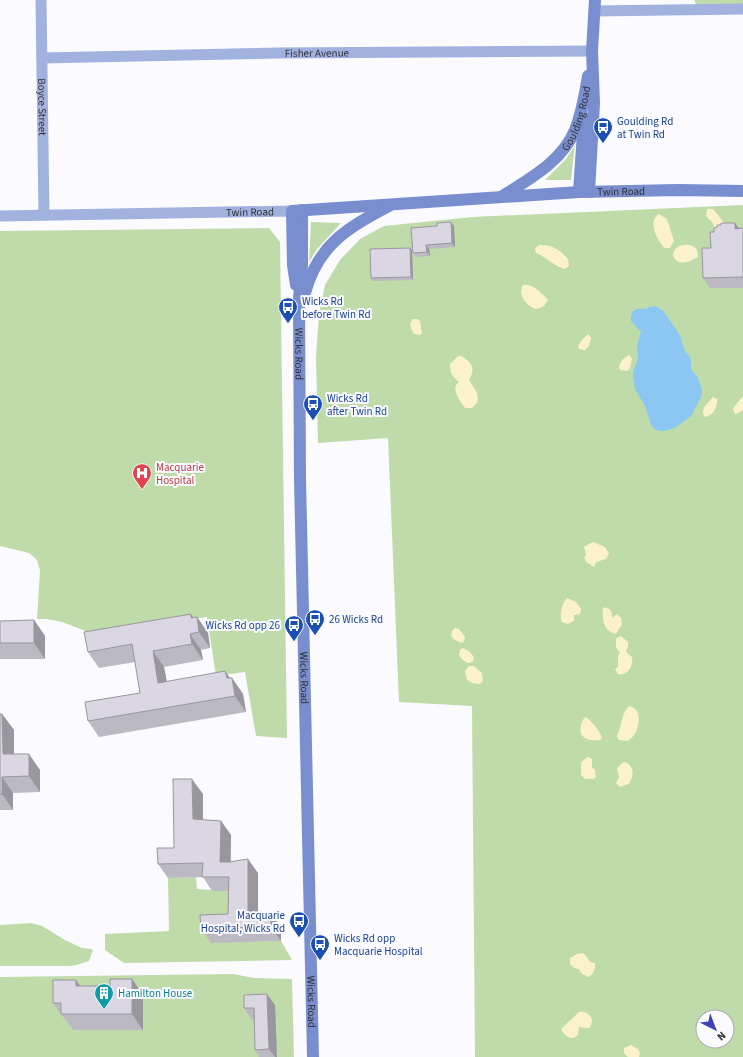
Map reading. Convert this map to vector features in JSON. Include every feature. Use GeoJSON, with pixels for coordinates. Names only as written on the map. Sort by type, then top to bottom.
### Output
{"type":"FeatureCollection","features":[{"type":"Feature","properties":{"kind":"main road","name":"Goulding Road"},"geometry":{"type":"LineString","coordinates":[[556,158],[575,130],[584,102],[592,51],[595,6]]}},
{"type":"Feature","properties":{"kind":"main road","name":"Goulding Road"},"geometry":{"type":"LineString","coordinates":[[584,192],[594,103],[592,51]]}},
{"type":"Feature","properties":{"kind":"main road"},"geometry":{"type":"LineString","coordinates":[[584,102],[584,192]]}},
{"type":"Feature","properties":{"kind":"main road","name":"Twin Road"},"geometry":{"type":"LineString","coordinates":[[500,197],[533,177],[556,158]]}},
{"type":"Feature","properties":{"kind":"main road","name":"Twin Road"},"geometry":{"type":"LineString","coordinates":[[297,210],[584,192],[678,190],[743,191]]}},
{"type":"Feature","properties":{"kind":"main road"},"geometry":{"type":"LineString","coordinates":[[299,314],[309,279],[327,249],[349,228],[392,204]]}},
{"type":"Feature","properties":{"kind":"main road","name":"Wicks Road"},"geometry":{"type":"LineString","coordinates":[[297,210],[302,265],[299,298],[300,479],[313,1057]]}},
{"type":"Feature","properties":{"kind":"street","name":"Boyce Street"},"geometry":{"type":"LineString","coordinates":[[41,0],[44,215]]}},
{"type":"Feature","properties":{"kind":"street"},"geometry":{"type":"LineString","coordinates":[[595,6],[688,5],[743,9]]}},
{"type":"Feature","properties":{"kind":"street","name":"Fisher Avenue"},"geometry":{"type":"LineString","coordinates":[[42,58],[309,53],[592,51]]}},
{"type":"Feature","properties":{"kind":"street","name":"Twin Road"},"geometry":{"type":"LineString","coordinates":[[0,216],[297,210]]}},
{"type":"Feature","properties":{"kind":"green space"},"geometry":{"type":"Polygon","coordinates":[[[694,0],[743,0],[743,4],[699,5],[696,4],[694,0]]]}},
{"type":"Feature","properties":{"kind":"green space"},"geometry":{"type":"Polygon","coordinates":[[[575,145],[571,180],[545,180],[566,159],[575,145]]]}},
{"type":"Feature","properties":{"kind":"green space"},"geometry":{"type":"Polygon","coordinates":[[[743,205],[743,1057],[475,1057],[472,706],[399,702],[388,438],[318,443],[316,357],[319,314],[325,285],[340,260],[360,239],[384,226],[472,217],[743,205]]]}},
{"type":"Feature","properties":{"kind":"green space"},"geometry":{"type":"Polygon","coordinates":[[[311,222],[341,223],[318,248],[309,262],[311,222]]]}},
{"type":"Feature","properties":{"kind":"green space"},"geometry":{"type":"Polygon","coordinates":[[[269,228],[280,242],[287,738],[256,736],[245,672],[216,676],[207,617],[91,633],[62,622],[37,619],[40,570],[37,560],[29,553],[0,546],[0,231],[269,228]]]}},
{"type":"Feature","properties":{"kind":"green space"},"geometry":{"type":"Polygon","coordinates":[[[196,877],[197,889],[230,891],[238,928],[211,942],[281,941],[292,960],[124,963],[105,950],[105,934],[169,931],[168,878],[196,877]]]}},
{"type":"Feature","properties":{"kind":"green space"},"geometry":{"type":"Polygon","coordinates":[[[31,923],[42,926],[82,948],[93,950],[89,961],[70,966],[0,966],[0,925],[31,923]]]}},
{"type":"Feature","properties":{"kind":"green space"},"geometry":{"type":"Polygon","coordinates":[[[233,974],[254,978],[292,979],[294,1057],[0,1057],[0,977],[233,974]]]}},
{"type":"Feature","properties":{"kind":"sand"},"geometry":{"type":"Polygon","coordinates":[[[707,209],[713,209],[724,223],[715,229],[712,222],[706,216],[707,209]]]}},
{"type":"Feature","properties":{"kind":"sand"},"geometry":{"type":"Polygon","coordinates":[[[659,214],[667,219],[674,241],[670,248],[664,248],[654,231],[653,226],[655,217],[659,214]]]}},
{"type":"Feature","properties":{"kind":"sand"},"geometry":{"type":"Polygon","coordinates":[[[539,245],[552,247],[559,250],[568,259],[569,266],[565,269],[561,268],[536,253],[535,248],[539,245]]]}},
{"type":"Feature","properties":{"kind":"sand"},"geometry":{"type":"Polygon","coordinates":[[[683,245],[691,245],[694,247],[698,253],[698,257],[688,262],[677,261],[673,253],[676,248],[683,245]]]}},
{"type":"Feature","properties":{"kind":"sand"},"geometry":{"type":"Polygon","coordinates":[[[523,285],[537,289],[548,300],[542,307],[536,309],[533,308],[526,303],[522,296],[521,289],[523,285]]]}},
{"type":"Feature","properties":{"kind":"sand"},"geometry":{"type":"Polygon","coordinates":[[[413,319],[420,321],[422,334],[414,334],[410,324],[413,319]]]}},
{"type":"Feature","properties":{"kind":"sand"},"geometry":{"type":"Polygon","coordinates":[[[588,334],[591,338],[589,346],[585,350],[579,349],[578,346],[588,334]]]}},
{"type":"Feature","properties":{"kind":"sand"},"geometry":{"type":"Polygon","coordinates":[[[629,355],[632,359],[630,368],[627,371],[620,370],[619,366],[622,360],[629,355]]]}},
{"type":"Feature","properties":{"kind":"sand"},"geometry":{"type":"Polygon","coordinates":[[[458,356],[465,358],[472,366],[472,372],[469,380],[476,390],[478,398],[476,405],[472,408],[465,408],[458,398],[455,389],[459,382],[450,370],[450,364],[458,356]]]}},
{"type":"Feature","properties":{"kind":"sand"},"geometry":{"type":"Polygon","coordinates":[[[743,396],[743,410],[736,414],[734,413],[733,408],[743,396]]]}},
{"type":"Feature","properties":{"kind":"sand"},"geometry":{"type":"Polygon","coordinates":[[[713,397],[717,399],[716,408],[713,413],[705,417],[703,411],[713,397]]]}},
{"type":"Feature","properties":{"kind":"sand"},"geometry":{"type":"Polygon","coordinates":[[[593,542],[605,547],[609,553],[606,559],[596,562],[594,567],[586,562],[584,557],[586,555],[584,547],[593,542]]]}},
{"type":"Feature","properties":{"kind":"sand"},"geometry":{"type":"Polygon","coordinates":[[[567,598],[576,602],[581,609],[580,614],[574,615],[574,621],[568,624],[562,622],[561,616],[562,606],[567,598]]]}},
{"type":"Feature","properties":{"kind":"sand"},"geometry":{"type":"Polygon","coordinates":[[[603,608],[610,610],[612,618],[617,614],[621,618],[622,624],[616,634],[608,630],[604,624],[603,608]]]}},
{"type":"Feature","properties":{"kind":"sand"},"geometry":{"type":"Polygon","coordinates":[[[455,628],[459,629],[465,637],[462,643],[455,640],[451,636],[452,631],[455,628]]]}},
{"type":"Feature","properties":{"kind":"sand"},"geometry":{"type":"Polygon","coordinates":[[[621,636],[628,642],[626,651],[632,657],[632,663],[627,672],[624,674],[618,674],[615,669],[618,667],[618,656],[620,653],[616,647],[616,639],[621,636]]]}},
{"type":"Feature","properties":{"kind":"sand"},"geometry":{"type":"Polygon","coordinates":[[[463,648],[469,651],[474,657],[473,661],[469,663],[462,659],[459,655],[460,650],[463,648]]]}},
{"type":"Feature","properties":{"kind":"sand"},"geometry":{"type":"Polygon","coordinates":[[[469,666],[474,666],[482,673],[483,681],[480,684],[472,683],[467,680],[465,671],[469,666]]]}},
{"type":"Feature","properties":{"kind":"sand"},"geometry":{"type":"Polygon","coordinates":[[[629,706],[633,707],[638,713],[638,726],[635,734],[628,741],[619,740],[617,736],[624,713],[629,706]]]}},
{"type":"Feature","properties":{"kind":"sand"},"geometry":{"type":"Polygon","coordinates":[[[585,717],[600,732],[602,738],[600,740],[589,740],[582,735],[580,729],[585,717]]]}},
{"type":"Feature","properties":{"kind":"sand"},"geometry":{"type":"Polygon","coordinates":[[[588,757],[592,759],[592,767],[595,770],[596,777],[593,779],[585,779],[581,775],[581,762],[588,757]]]}},
{"type":"Feature","properties":{"kind":"sand"},"geometry":{"type":"Polygon","coordinates":[[[624,762],[628,763],[632,768],[633,774],[629,784],[620,787],[616,783],[619,777],[617,769],[624,762]]]}},
{"type":"Feature","properties":{"kind":"sand"},"geometry":{"type":"Polygon","coordinates":[[[583,953],[590,962],[595,963],[594,971],[589,977],[582,974],[579,969],[574,968],[570,964],[570,958],[577,954],[583,953]]]}},
{"type":"Feature","properties":{"kind":"sand"},"geometry":{"type":"Polygon","coordinates":[[[579,1012],[587,1013],[592,1019],[592,1023],[588,1028],[579,1027],[578,1035],[573,1038],[569,1038],[561,1029],[579,1012]]]}},
{"type":"Feature","properties":{"kind":"sand"},"geometry":{"type":"Polygon","coordinates":[[[631,1045],[638,1049],[640,1053],[639,1057],[628,1057],[624,1053],[624,1048],[631,1045]]]}},
{"type":"Feature","properties":{"kind":"water"},"geometry":{"type":"Polygon","coordinates":[[[655,306],[664,312],[680,335],[684,349],[691,359],[691,369],[698,378],[702,390],[701,397],[691,416],[675,428],[664,431],[656,430],[651,425],[645,406],[635,389],[633,377],[633,372],[638,359],[637,345],[641,332],[631,321],[631,315],[636,310],[647,309],[648,307],[655,306]]]}},
{"type":"Feature","properties":{"kind":"building"},"geometry":{"type":"Polygon","coordinates":[[[451,222],[452,243],[426,245],[427,252],[413,253],[411,228],[437,226],[437,223],[451,222]]]}},
{"type":"Feature","properties":{"kind":"building"},"geometry":{"type":"Polygon","coordinates":[[[721,223],[735,223],[735,229],[743,228],[743,277],[703,278],[702,248],[711,248],[710,232],[714,232],[714,228],[717,227],[717,225],[721,225],[721,223]]]}},
{"type":"Feature","properties":{"kind":"building"},"geometry":{"type":"Polygon","coordinates":[[[410,248],[411,277],[371,278],[370,249],[410,248]]]}},
{"type":"Feature","properties":{"kind":"building"},"geometry":{"type":"Polygon","coordinates":[[[191,614],[191,618],[197,617],[199,632],[190,634],[192,644],[153,651],[158,683],[225,671],[227,678],[232,678],[235,696],[88,721],[85,702],[140,693],[132,644],[88,652],[84,632],[191,614]]]}},
{"type":"Feature","properties":{"kind":"building"},"geometry":{"type":"Polygon","coordinates":[[[34,620],[34,643],[0,643],[0,621],[34,620]]]}},
{"type":"Feature","properties":{"kind":"building"},"geometry":{"type":"Polygon","coordinates":[[[0,714],[2,714],[3,754],[29,754],[29,776],[2,777],[2,794],[0,794],[0,714]]]}},
{"type":"Feature","properties":{"kind":"building"},"geometry":{"type":"Polygon","coordinates":[[[173,779],[192,779],[193,819],[221,821],[220,862],[248,859],[248,914],[271,913],[271,927],[201,928],[200,915],[228,914],[229,877],[202,877],[203,863],[158,864],[157,848],[174,848],[173,779]]]}},
{"type":"Feature","properties":{"kind":"building"},"geometry":{"type":"Polygon","coordinates":[[[110,979],[132,979],[132,1014],[61,1014],[61,1003],[53,1003],[53,980],[76,980],[76,986],[110,986],[110,979]]]}},
{"type":"Feature","properties":{"kind":"building"},"geometry":{"type":"Polygon","coordinates":[[[267,994],[269,1049],[255,1050],[254,1008],[244,1008],[244,995],[267,994]]]}},
{"type":"Feature","properties":{"kind":"place","name":"Goulding Rd at Twin Rd"},"geometry":{"type":"Point","coordinates":[603,144]}},
{"type":"Feature","properties":{"kind":"place","name":"Wicks Rd before Twin Rd"},"geometry":{"type":"Point","coordinates":[288,324]}},
{"type":"Feature","properties":{"kind":"place","name":"Wicks Rd after Twin Rd"},"geometry":{"type":"Point","coordinates":[313,421]}},
{"type":"Feature","properties":{"kind":"place","name":"Macquarie Hospital"},"geometry":{"type":"Point","coordinates":[142,490]}},
{"type":"Feature","properties":{"kind":"place","name":"26 Wicks Rd"},"geometry":{"type":"Point","coordinates":[315,636]}},
{"type":"Feature","properties":{"kind":"place","name":"Wicks Rd opp 26"},"geometry":{"type":"Point","coordinates":[294,642]}},
{"type":"Feature","properties":{"kind":"place","name":"Macquarie Hospital, Wicks Rd"},"geometry":{"type":"Point","coordinates":[299,938]}},
{"type":"Feature","properties":{"kind":"place","name":"Wicks Rd opp Macquarie Hospital"},"geometry":{"type":"Point","coordinates":[320,961]}},
{"type":"Feature","properties":{"kind":"place","name":"Hamilton House"},"geometry":{"type":"Point","coordinates":[104,1010]}}]}
